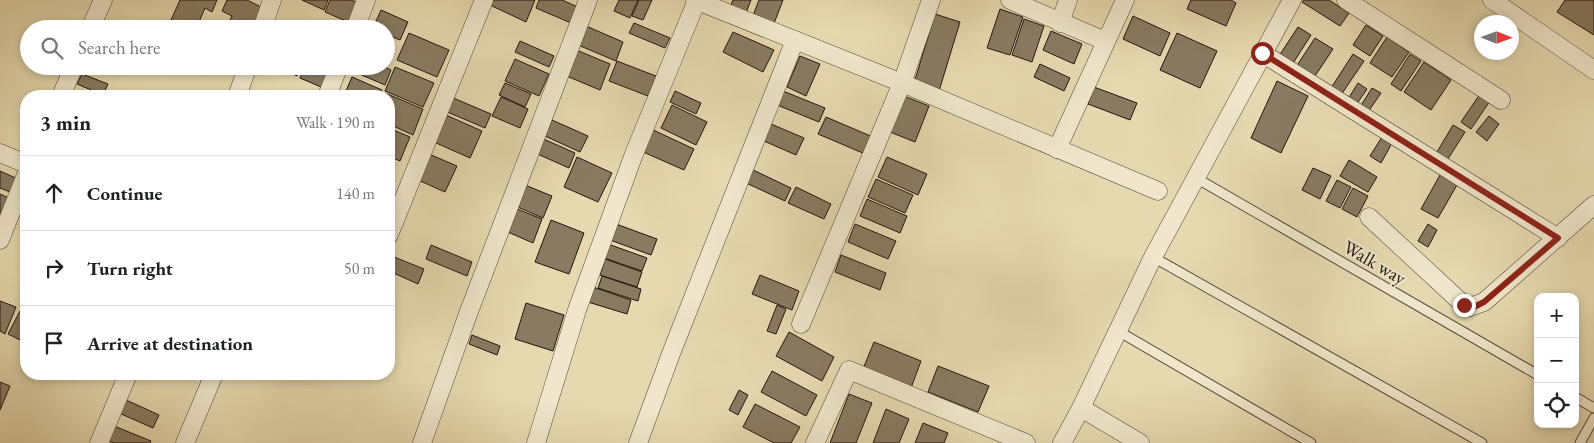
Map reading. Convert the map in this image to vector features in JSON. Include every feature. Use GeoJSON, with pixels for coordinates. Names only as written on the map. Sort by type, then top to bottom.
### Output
{"type":"FeatureCollection","features":[{"type":"Feature","properties":{"kind":"street"},"geometry":{"type":"LineString","coordinates":[[94,20],[103,0]]}},
{"type":"Feature","properties":{"kind":"street"},"geometry":{"type":"LineString","coordinates":[[265,20],[272,0]]}},
{"type":"Feature","properties":{"kind":"street"},"geometry":{"type":"LineString","coordinates":[[358,20],[366,0]]}},
{"type":"Feature","properties":{"kind":"street"},"geometry":{"type":"LineString","coordinates":[[395,220],[484,0]]}},
{"type":"Feature","properties":{"kind":"street"},"geometry":{"type":"LineString","coordinates":[[422,443],[468,314],[588,0]]}},
{"type":"Feature","properties":{"kind":"street"},"geometry":{"type":"LineString","coordinates":[[536,443],[580,300],[634,154],[696,0],[902,83],[1158,191]]}},
{"type":"Feature","properties":{"kind":"street"},"geometry":{"type":"LineString","coordinates":[[800,324],[902,83],[931,0]]}},
{"type":"Feature","properties":{"kind":"street"},"geometry":{"type":"LineString","coordinates":[[1010,0],[1105,41]]}},
{"type":"Feature","properties":{"kind":"street"},"geometry":{"type":"LineString","coordinates":[[1060,23],[1068,0]]}},
{"type":"Feature","properties":{"kind":"street"},"geometry":{"type":"LineString","coordinates":[[1057,149],[1125,0]]}},
{"type":"Feature","properties":{"kind":"street"},"geometry":{"type":"LineString","coordinates":[[1062,443],[1082,408],[1153,257],[1292,0]]}},
{"type":"Feature","properties":{"kind":"street"},"geometry":{"type":"LineString","coordinates":[[1346,0],[1501,100]]}},
{"type":"Feature","properties":{"kind":"street"},"geometry":{"type":"LineString","coordinates":[[1492,0],[1594,70]]}},
{"type":"Feature","properties":{"kind":"street"},"geometry":{"type":"LineString","coordinates":[[638,443],[672,351],[795,40]]}},
{"type":"Feature","properties":{"kind":"street"},"geometry":{"type":"LineString","coordinates":[[1262,53],[1558,238]]}},
{"type":"Feature","properties":{"kind":"street"},"geometry":{"type":"LineString","coordinates":[[64,90],[70,75]]}},
{"type":"Feature","properties":{"kind":"street"},"geometry":{"type":"LineString","coordinates":[[239,90],[245,75]]}},
{"type":"Feature","properties":{"kind":"street"},"geometry":{"type":"LineString","coordinates":[[330,90],[336,75]]}},
{"type":"Feature","properties":{"kind":"street"},"geometry":{"type":"LineString","coordinates":[[0,153],[20,161]]}},
{"type":"Feature","properties":{"kind":"street"},"geometry":{"type":"LineString","coordinates":[[0,240],[20,190]]}},
{"type":"Feature","properties":{"kind":"street"},"geometry":{"type":"LineString","coordinates":[[1369,217],[1464,305],[1470,307],[1484,302],[1594,205]]}},
{"type":"Feature","properties":{"kind":"street"},"geometry":{"type":"LineString","coordinates":[[815,443],[849,370],[1026,443]]}},
{"type":"Feature","properties":{"kind":"street"},"geometry":{"type":"LineString","coordinates":[[99,443],[125,380]]}},
{"type":"Feature","properties":{"kind":"street"},"geometry":{"type":"LineString","coordinates":[[185,443],[211,380]]}},
{"type":"Feature","properties":{"kind":"street"},"geometry":{"type":"LineString","coordinates":[[1082,408],[1140,443]]}},
{"type":"Feature","properties":{"kind":"lane","name":"Walk way"},"geometry":{"type":"LineString","coordinates":[[1196,178],[1534,373]]}},
{"type":"Feature","properties":{"kind":"lane"},"geometry":{"type":"LineString","coordinates":[[1153,257],[1482,443]]}},
{"type":"Feature","properties":{"kind":"lane"},"geometry":{"type":"LineString","coordinates":[[1118,331],[1311,443]]}},
{"type":"Feature","properties":{"kind":"lane"},"geometry":{"type":"LineString","coordinates":[[1579,399],[1594,408]]}},
{"type":"Feature","properties":{"kind":"lane"},"geometry":{"type":"LineString","coordinates":[[1580,443],[1594,418]]}},
{"type":"Feature","properties":{"kind":"building"},"geometry":{"type":"Polygon","coordinates":[[[180,0],[217,0],[212,12],[205,8],[200,20],[171,20],[180,0]]]}},
{"type":"Feature","properties":{"kind":"building"},"geometry":{"type":"Polygon","coordinates":[[[227,0],[247,0],[265,9],[260,20],[230,20],[232,16],[222,11],[227,0]]]}},
{"type":"Feature","properties":{"kind":"building"},"geometry":{"type":"Polygon","coordinates":[[[302,0],[328,0],[324,10],[302,0]]]}},
{"type":"Feature","properties":{"kind":"building"},"geometry":{"type":"Polygon","coordinates":[[[330,0],[351,0],[364,5],[357,20],[343,20],[325,12],[330,0]]]}},
{"type":"Feature","properties":{"kind":"building"},"geometry":{"type":"Polygon","coordinates":[[[492,0],[535,0],[526,22],[490,5],[492,0]]]}},
{"type":"Feature","properties":{"kind":"building"},"geometry":{"type":"Polygon","coordinates":[[[539,0],[562,0],[578,7],[571,23],[536,8],[539,0]]]}},
{"type":"Feature","properties":{"kind":"building"},"geometry":{"type":"Polygon","coordinates":[[[619,0],[638,0],[630,18],[614,11],[619,0]]]}},
{"type":"Feature","properties":{"kind":"building"},"geometry":{"type":"Polygon","coordinates":[[[639,0],[652,0],[643,20],[632,16],[639,0]]]}},
{"type":"Feature","properties":{"kind":"building"},"geometry":{"type":"Polygon","coordinates":[[[733,0],[751,0],[746,13],[730,7],[733,0]]]}},
{"type":"Feature","properties":{"kind":"building"},"geometry":{"type":"Polygon","coordinates":[[[759,0],[783,0],[773,26],[752,18],[759,0]]]}},
{"type":"Feature","properties":{"kind":"building"},"geometry":{"type":"Polygon","coordinates":[[[1191,0],[1231,0],[1236,3],[1226,26],[1187,9],[1191,0]]]}},
{"type":"Feature","properties":{"kind":"building"},"geometry":{"type":"Polygon","coordinates":[[[1304,0],[1329,0],[1349,13],[1340,26],[1302,2],[1304,0]]]}},
{"type":"Feature","properties":{"kind":"building"},"geometry":{"type":"Polygon","coordinates":[[[1565,0],[1594,0],[1594,35],[1557,12],[1565,0]]]}},
{"type":"Feature","properties":{"kind":"building"},"geometry":{"type":"Polygon","coordinates":[[[1000,9],[1023,17],[1010,55],[987,48],[1000,9]]]}},
{"type":"Feature","properties":{"kind":"building"},"geometry":{"type":"Polygon","coordinates":[[[381,10],[408,22],[400,40],[395,38],[395,20],[377,20],[381,10]]]}},
{"type":"Feature","properties":{"kind":"building"},"geometry":{"type":"Polygon","coordinates":[[[935,14],[960,22],[939,91],[914,83],[935,14]]]}},
{"type":"Feature","properties":{"kind":"building"},"geometry":{"type":"Polygon","coordinates":[[[1133,16],[1170,33],[1160,56],[1123,39],[1133,16]]]}},
{"type":"Feature","properties":{"kind":"building"},"geometry":{"type":"Polygon","coordinates":[[[1024,19],[1044,26],[1032,62],[1012,55],[1024,19]]]}},
{"type":"Feature","properties":{"kind":"building"},"geometry":{"type":"Polygon","coordinates":[[[634,23],[670,38],[665,48],[629,33],[634,23]]]}},
{"type":"Feature","properties":{"kind":"building"},"geometry":{"type":"Polygon","coordinates":[[[1366,25],[1383,36],[1370,56],[1353,45],[1366,25]]]}},
{"type":"Feature","properties":{"kind":"building"},"geometry":{"type":"Polygon","coordinates":[[[586,26],[623,42],[616,61],[578,45],[586,26]]]}},
{"type":"Feature","properties":{"kind":"building"},"geometry":{"type":"Polygon","coordinates":[[[1298,27],[1311,35],[1290,68],[1277,59],[1298,27]]]}},
{"type":"Feature","properties":{"kind":"building"},"geometry":{"type":"Polygon","coordinates":[[[1051,31],[1082,44],[1074,64],[1043,50],[1051,31]]]}},
{"type":"Feature","properties":{"kind":"building"},"geometry":{"type":"Polygon","coordinates":[[[733,32],[774,50],[763,72],[723,52],[733,32]]]}},
{"type":"Feature","properties":{"kind":"building"},"geometry":{"type":"Polygon","coordinates":[[[409,33],[449,50],[437,77],[397,60],[409,33]]]}},
{"type":"Feature","properties":{"kind":"building"},"geometry":{"type":"Polygon","coordinates":[[[1177,33],[1217,51],[1200,88],[1160,70],[1177,33]]]}},
{"type":"Feature","properties":{"kind":"building"},"geometry":{"type":"Polygon","coordinates":[[[1387,37],[1409,52],[1392,77],[1370,63],[1387,37]]]}},
{"type":"Feature","properties":{"kind":"building"},"geometry":{"type":"Polygon","coordinates":[[[1315,38],[1333,49],[1313,79],[1296,67],[1315,38]]]}},
{"type":"Feature","properties":{"kind":"building"},"geometry":{"type":"Polygon","coordinates":[[[520,41],[554,56],[549,67],[515,52],[520,41]]]}},
{"type":"Feature","properties":{"kind":"building"},"geometry":{"type":"Polygon","coordinates":[[[574,49],[610,64],[600,90],[564,75],[574,49]]]}},
{"type":"Feature","properties":{"kind":"building"},"geometry":{"type":"Polygon","coordinates":[[[1353,54],[1364,61],[1341,95],[1331,88],[1353,54]]]}},
{"type":"Feature","properties":{"kind":"building"},"geometry":{"type":"Polygon","coordinates":[[[1410,54],[1421,61],[1401,91],[1391,84],[1410,54]]]}},
{"type":"Feature","properties":{"kind":"building"},"geometry":{"type":"Polygon","coordinates":[[[800,56],[820,64],[806,96],[787,87],[800,56]]]}},
{"type":"Feature","properties":{"kind":"building"},"geometry":{"type":"Polygon","coordinates":[[[515,59],[549,74],[539,96],[505,81],[515,59]]]}},
{"type":"Feature","properties":{"kind":"building"},"geometry":{"type":"Polygon","coordinates":[[[617,61],[656,76],[648,96],[609,81],[617,61]]]}},
{"type":"Feature","properties":{"kind":"building"},"geometry":{"type":"Polygon","coordinates":[[[1424,62],[1451,80],[1431,110],[1404,92],[1424,62]]]}},
{"type":"Feature","properties":{"kind":"building"},"geometry":{"type":"Polygon","coordinates":[[[1040,64],[1070,78],[1064,91],[1034,77],[1040,64]]]}},
{"type":"Feature","properties":{"kind":"building"},"geometry":{"type":"Polygon","coordinates":[[[395,67],[434,83],[423,107],[395,95],[395,90],[385,90],[392,75],[395,75],[395,67]]]}},
{"type":"Feature","properties":{"kind":"building"},"geometry":{"type":"Polygon","coordinates":[[[82,75],[85,75],[108,84],[105,90],[91,90],[77,84],[82,75]]]}},
{"type":"Feature","properties":{"kind":"building"},"geometry":{"type":"Polygon","coordinates":[[[301,75],[331,75],[326,89],[300,78],[301,75]]]}},
{"type":"Feature","properties":{"kind":"building"},"geometry":{"type":"Polygon","coordinates":[[[362,75],[389,75],[385,85],[362,75]]]}},
{"type":"Feature","properties":{"kind":"building"},"geometry":{"type":"Polygon","coordinates":[[[352,77],[382,90],[346,90],[352,77]]]}},
{"type":"Feature","properties":{"kind":"building"},"geometry":{"type":"Polygon","coordinates":[[[1277,81],[1308,96],[1281,153],[1251,138],[1277,81]]]}},
{"type":"Feature","properties":{"kind":"building"},"geometry":{"type":"Polygon","coordinates":[[[505,83],[531,94],[525,107],[499,95],[505,83]]]}},
{"type":"Feature","properties":{"kind":"building"},"geometry":{"type":"Polygon","coordinates":[[[1358,83],[1367,89],[1356,105],[1348,99],[1358,83]]]}},
{"type":"Feature","properties":{"kind":"building"},"geometry":{"type":"Polygon","coordinates":[[[1094,87],[1137,103],[1130,120],[1088,104],[1094,87]]]}},
{"type":"Feature","properties":{"kind":"building"},"geometry":{"type":"Polygon","coordinates":[[[1372,88],[1381,93],[1368,112],[1360,107],[1372,88]]]}},
{"type":"Feature","properties":{"kind":"building"},"geometry":{"type":"Polygon","coordinates":[[[675,91],[701,103],[696,114],[670,102],[675,91]]]}},
{"type":"Feature","properties":{"kind":"building"},"geometry":{"type":"Polygon","coordinates":[[[783,91],[825,108],[819,122],[777,105],[783,91]]]}},
{"type":"Feature","properties":{"kind":"building"},"geometry":{"type":"Polygon","coordinates":[[[1480,94],[1490,101],[1471,129],[1461,122],[1480,94]]]}},
{"type":"Feature","properties":{"kind":"building"},"geometry":{"type":"Polygon","coordinates":[[[904,96],[929,106],[915,142],[890,132],[904,96]]]}},
{"type":"Feature","properties":{"kind":"building"},"geometry":{"type":"Polygon","coordinates":[[[395,97],[423,109],[413,135],[395,127],[395,97]]]}},
{"type":"Feature","properties":{"kind":"building"},"geometry":{"type":"Polygon","coordinates":[[[451,97],[491,114],[485,128],[445,111],[451,97]]]}},
{"type":"Feature","properties":{"kind":"building"},"geometry":{"type":"Polygon","coordinates":[[[501,97],[528,109],[520,128],[492,116],[501,97]]]}},
{"type":"Feature","properties":{"kind":"building"},"geometry":{"type":"Polygon","coordinates":[[[672,105],[707,122],[696,145],[661,128],[672,105]]]}},
{"type":"Feature","properties":{"kind":"building"},"geometry":{"type":"Polygon","coordinates":[[[446,115],[482,131],[470,158],[434,142],[446,115]]]}},
{"type":"Feature","properties":{"kind":"building"},"geometry":{"type":"Polygon","coordinates":[[[1489,116],[1499,124],[1487,141],[1476,132],[1489,116]]]}},
{"type":"Feature","properties":{"kind":"building"},"geometry":{"type":"Polygon","coordinates":[[[826,117],[873,137],[865,154],[818,134],[826,117]]]}},
{"type":"Feature","properties":{"kind":"building"},"geometry":{"type":"Polygon","coordinates":[[[552,120],[588,136],[580,152],[545,136],[552,120]]]}},
{"type":"Feature","properties":{"kind":"building"},"geometry":{"type":"Polygon","coordinates":[[[771,124],[804,138],[796,155],[764,141],[771,124]]]}},
{"type":"Feature","properties":{"kind":"building"},"geometry":{"type":"Polygon","coordinates":[[[1453,125],[1465,132],[1448,159],[1437,152],[1453,125]]]}},
{"type":"Feature","properties":{"kind":"building"},"geometry":{"type":"Polygon","coordinates":[[[651,129],[694,149],[684,170],[641,151],[651,129]]]}},
{"type":"Feature","properties":{"kind":"building"},"geometry":{"type":"Polygon","coordinates":[[[395,131],[410,137],[400,161],[395,159],[395,131]]]}},
{"type":"Feature","properties":{"kind":"building"},"geometry":{"type":"Polygon","coordinates":[[[539,137],[575,153],[569,168],[533,152],[539,137]]]}},
{"type":"Feature","properties":{"kind":"building"},"geometry":{"type":"Polygon","coordinates":[[[1382,137],[1392,143],[1381,163],[1370,156],[1382,137]]]}},
{"type":"Feature","properties":{"kind":"building"},"geometry":{"type":"Polygon","coordinates":[[[429,154],[457,166],[445,192],[418,180],[429,154]]]}},
{"type":"Feature","properties":{"kind":"building"},"geometry":{"type":"Polygon","coordinates":[[[577,157],[612,173],[598,202],[564,187],[577,157]]]}},
{"type":"Feature","properties":{"kind":"building"},"geometry":{"type":"Polygon","coordinates":[[[887,157],[927,174],[918,195],[878,177],[887,157]]]}},
{"type":"Feature","properties":{"kind":"building"},"geometry":{"type":"Polygon","coordinates":[[[1349,160],[1377,177],[1368,192],[1340,176],[1349,160]]]}},
{"type":"Feature","properties":{"kind":"building"},"geometry":{"type":"Polygon","coordinates":[[[1313,168],[1331,176],[1320,199],[1302,190],[1313,168]]]}},
{"type":"Feature","properties":{"kind":"building"},"geometry":{"type":"Polygon","coordinates":[[[751,169],[791,188],[785,201],[744,182],[751,169]]]}},
{"type":"Feature","properties":{"kind":"building"},"geometry":{"type":"Polygon","coordinates":[[[0,171],[20,180],[15,194],[0,188],[0,171]]]}},
{"type":"Feature","properties":{"kind":"building"},"geometry":{"type":"Polygon","coordinates":[[[1440,175],[1457,185],[1438,218],[1421,209],[1440,175]]]}},
{"type":"Feature","properties":{"kind":"building"},"geometry":{"type":"Polygon","coordinates":[[[876,179],[913,195],[905,213],[868,197],[876,179]]]}},
{"type":"Feature","properties":{"kind":"building"},"geometry":{"type":"Polygon","coordinates":[[[1337,180],[1351,187],[1340,208],[1326,201],[1337,180]]]}},
{"type":"Feature","properties":{"kind":"building"},"geometry":{"type":"Polygon","coordinates":[[[520,183],[552,196],[543,218],[511,204],[520,183]]]}},
{"type":"Feature","properties":{"kind":"building"},"geometry":{"type":"Polygon","coordinates":[[[796,187],[831,204],[824,219],[788,203],[796,187]]]}},
{"type":"Feature","properties":{"kind":"building"},"geometry":{"type":"Polygon","coordinates":[[[1353,188],[1368,196],[1357,217],[1342,209],[1353,188]]]}},
{"type":"Feature","properties":{"kind":"building"},"geometry":{"type":"Polygon","coordinates":[[[0,194],[11,199],[3,218],[0,216],[0,194]]]}},
{"type":"Feature","properties":{"kind":"building"},"geometry":{"type":"Polygon","coordinates":[[[867,199],[907,216],[900,233],[860,216],[867,199]]]}},
{"type":"Feature","properties":{"kind":"building"},"geometry":{"type":"Polygon","coordinates":[[[510,206],[542,219],[533,243],[501,229],[510,206]]]}},
{"type":"Feature","properties":{"kind":"building"},"geometry":{"type":"Polygon","coordinates":[[[551,220],[584,233],[569,274],[535,262],[551,220]]]}},
{"type":"Feature","properties":{"kind":"building"},"geometry":{"type":"Polygon","coordinates":[[[616,224],[657,239],[651,255],[610,240],[616,224]]]}},
{"type":"Feature","properties":{"kind":"building"},"geometry":{"type":"Polygon","coordinates":[[[855,224],[896,241],[888,259],[848,242],[855,224]]]}},
{"type":"Feature","properties":{"kind":"building"},"geometry":{"type":"Polygon","coordinates":[[[1428,224],[1437,230],[1428,247],[1418,241],[1428,224]]]}},
{"type":"Feature","properties":{"kind":"building"},"geometry":{"type":"Polygon","coordinates":[[[608,244],[647,258],[642,271],[604,258],[608,244]]]}},
{"type":"Feature","properties":{"kind":"building"},"geometry":{"type":"Polygon","coordinates":[[[431,245],[472,262],[467,276],[426,259],[431,245]]]}},
{"type":"Feature","properties":{"kind":"building"},"geometry":{"type":"Polygon","coordinates":[[[841,255],[886,273],[880,290],[835,272],[841,255]]]}},
{"type":"Feature","properties":{"kind":"building"},"geometry":{"type":"Polygon","coordinates":[[[395,257],[424,269],[418,284],[395,274],[395,257]]]}},
{"type":"Feature","properties":{"kind":"building"},"geometry":{"type":"Polygon","coordinates":[[[605,259],[642,272],[637,287],[600,275],[605,259]]]}},
{"type":"Feature","properties":{"kind":"building"},"geometry":{"type":"Polygon","coordinates":[[[760,275],[799,291],[792,310],[752,294],[760,275]]]}},
{"type":"Feature","properties":{"kind":"building"},"geometry":{"type":"Polygon","coordinates":[[[602,276],[641,289],[638,301],[598,288],[602,276]]]}},
{"type":"Feature","properties":{"kind":"building"},"geometry":{"type":"Polygon","coordinates":[[[593,287],[631,300],[627,314],[588,302],[593,287]]]}},
{"type":"Feature","properties":{"kind":"building"},"geometry":{"type":"Polygon","coordinates":[[[0,301],[16,307],[5,334],[0,331],[0,301]]]}},
{"type":"Feature","properties":{"kind":"building"},"geometry":{"type":"Polygon","coordinates":[[[526,303],[564,315],[553,351],[515,339],[526,303]]]}},
{"type":"Feature","properties":{"kind":"building"},"geometry":{"type":"Polygon","coordinates":[[[777,305],[786,309],[776,334],[767,331],[777,305]]]}},
{"type":"Feature","properties":{"kind":"building"},"geometry":{"type":"Polygon","coordinates":[[[20,311],[20,340],[8,334],[20,311]]]}},
{"type":"Feature","properties":{"kind":"building"},"geometry":{"type":"Polygon","coordinates":[[[789,332],[834,357],[822,381],[776,356],[789,332]]]}},
{"type":"Feature","properties":{"kind":"building"},"geometry":{"type":"Polygon","coordinates":[[[472,335],[500,346],[497,355],[469,344],[472,335]]]}},
{"type":"Feature","properties":{"kind":"building"},"geometry":{"type":"Polygon","coordinates":[[[874,342],[921,361],[911,388],[863,369],[874,342]]]}},
{"type":"Feature","properties":{"kind":"building"},"geometry":{"type":"Polygon","coordinates":[[[938,366],[989,386],[978,412],[928,392],[938,366]]]}},
{"type":"Feature","properties":{"kind":"building"},"geometry":{"type":"Polygon","coordinates":[[[772,371],[817,395],[806,416],[761,392],[772,371]]]}},
{"type":"Feature","properties":{"kind":"building"},"geometry":{"type":"Polygon","coordinates":[[[0,382],[10,386],[0,410],[0,382]]]}},
{"type":"Feature","properties":{"kind":"building"},"geometry":{"type":"Polygon","coordinates":[[[739,390],[748,395],[738,415],[729,410],[739,390]]]}},
{"type":"Feature","properties":{"kind":"building"},"geometry":{"type":"Polygon","coordinates":[[[849,394],[872,403],[856,443],[830,443],[849,394]]]}},
{"type":"Feature","properties":{"kind":"building"},"geometry":{"type":"Polygon","coordinates":[[[124,399],[159,415],[153,428],[119,413],[124,399]]]}},
{"type":"Feature","properties":{"kind":"building"},"geometry":{"type":"Polygon","coordinates":[[[755,404],[800,427],[791,443],[774,443],[743,427],[755,404]]]}},
{"type":"Feature","properties":{"kind":"building"},"geometry":{"type":"Polygon","coordinates":[[[886,409],[909,419],[899,443],[873,443],[886,409]]]}},
{"type":"Feature","properties":{"kind":"building"},"geometry":{"type":"Polygon","coordinates":[[[923,423],[948,433],[944,443],[915,443],[923,423]]]}},
{"type":"Feature","properties":{"kind":"building"},"geometry":{"type":"Polygon","coordinates":[[[114,426],[151,441],[150,443],[114,443],[109,441],[114,426]]]}},
{"type":"Feature","properties":{"kind":"route"},"geometry":{"type":"LineString","coordinates":[[1262,53],[1323,93],[1558,238],[1484,302],[1474,307],[1464,305]]}}]}
